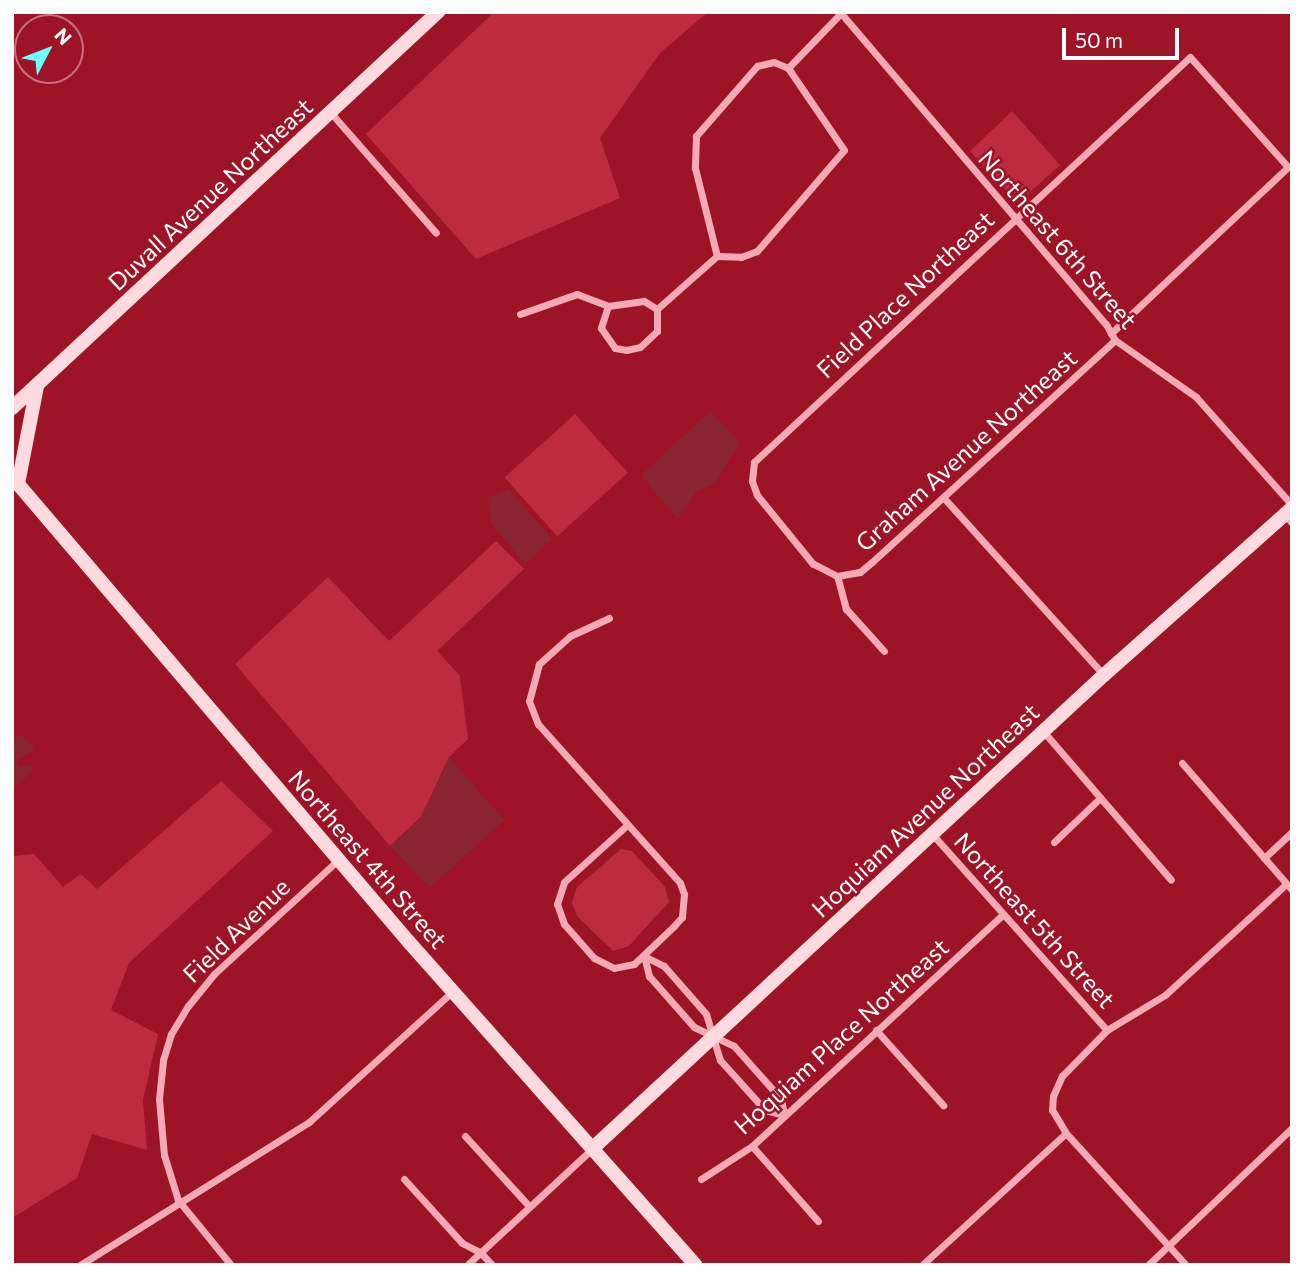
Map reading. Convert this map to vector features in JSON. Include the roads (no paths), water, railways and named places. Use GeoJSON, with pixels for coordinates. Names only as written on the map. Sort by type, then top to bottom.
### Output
{"type":"FeatureCollection","features":[{"type":"Feature","properties":{"kind":"main road","name":"Duvall Avenue Northeast"},"geometry":{"type":"LineString","coordinates":[[12,408],[438,12]]}},
{"type":"Feature","properties":{"kind":"main road"},"geometry":{"type":"LineString","coordinates":[[12,392],[37,385],[15,480]]}},
{"type":"Feature","properties":{"kind":"main road","name":"Northeast 4th Street"},"geometry":{"type":"LineString","coordinates":[[15,480],[338,860],[696,1265]]}},
{"type":"Feature","properties":{"kind":"main road","name":"Hoquiam Avenue Northeast"},"geometry":{"type":"LineString","coordinates":[[593,1148],[1104,675],[1290,513]]}},
{"type":"Feature","properties":{"kind":"street"},"geometry":{"type":"LineString","coordinates":[[788,68],[841,13]]}},
{"type":"Feature","properties":{"kind":"street","name":"Northeast 6th Street"},"geometry":{"type":"LineString","coordinates":[[841,13],[1113,336],[1196,397],[1290,513]]}},
{"type":"Feature","properties":{"kind":"street","name":"Field Place Northeast"},"geometry":{"type":"LineString","coordinates":[[837,576],[813,564],[757,495],[752,481],[754,462],[1190,57],[1288,167]]}},
{"type":"Feature","properties":{"kind":"street"},"geometry":{"type":"LineString","coordinates":[[608,306],[601,328],[615,348],[626,350],[640,347],[657,331],[657,309],[717,256],[741,257],[757,251],[844,150],[788,68],[774,62],[757,66],[696,136],[695,167],[717,256]]}},
{"type":"Feature","properties":{"kind":"street"},"geometry":{"type":"LineString","coordinates":[[331,113],[436,233]]}},
{"type":"Feature","properties":{"kind":"street","name":"Graham Avenue Northeast"},"geometry":{"type":"LineString","coordinates":[[837,576],[860,572],[943,497],[1288,167]]}},
{"type":"Feature","properties":{"kind":"street"},"geometry":{"type":"LineString","coordinates":[[520,314],[577,294],[608,306],[644,301],[657,309]]}},
{"type":"Feature","properties":{"kind":"street"},"geometry":{"type":"LineString","coordinates":[[943,497],[1104,675]]}},
{"type":"Feature","properties":{"kind":"street"},"geometry":{"type":"LineString","coordinates":[[837,576],[846,609],[884,651]]}},
{"type":"Feature","properties":{"kind":"street"},"geometry":{"type":"LineString","coordinates":[[609,618],[570,636],[539,664],[529,701],[538,724],[628,825],[684,894],[681,917],[645,956],[627,966],[605,965],[564,923],[556,904],[564,882],[628,825]]}},
{"type":"Feature","properties":{"kind":"street"},"geometry":{"type":"LineString","coordinates":[[1043,732],[1171,880]]}},
{"type":"Feature","properties":{"kind":"street"},"geometry":{"type":"LineString","coordinates":[[1182,763],[1289,887],[1165,995],[1107,1030],[1062,1076],[1052,1096],[1052,1110],[1066,1133],[1186,1265]]}},
{"type":"Feature","properties":{"kind":"street"},"geometry":{"type":"LineString","coordinates":[[1054,842],[1100,798]]}},
{"type":"Feature","properties":{"kind":"street"},"geometry":{"type":"LineString","coordinates":[[1264,858],[1292,832]]}},
{"type":"Feature","properties":{"kind":"street","name":"Northeast 5th Street"},"geometry":{"type":"LineString","coordinates":[[933,835],[1107,1030]]}},
{"type":"Feature","properties":{"kind":"street","name":"Field Avenue"},"geometry":{"type":"LineString","coordinates":[[178,1200],[164,1156],[159,1099],[171,1034],[214,974],[338,860]]}},
{"type":"Feature","properties":{"kind":"street","name":"Hoquiam Place Northeast"},"geometry":{"type":"LineString","coordinates":[[701,1179],[752,1146],[1002,915]]}},
{"type":"Feature","properties":{"kind":"street"},"geometry":{"type":"LineString","coordinates":[[645,956],[649,976],[694,1027],[714,1037],[734,1046],[781,1099],[784,1115],[765,1111],[720,1060],[714,1037],[706,1014],[664,966],[645,956]]}},
{"type":"Feature","properties":{"kind":"street"},"geometry":{"type":"LineString","coordinates":[[80,1265],[178,1200],[269,1150],[309,1122],[453,991]]}},
{"type":"Feature","properties":{"kind":"street"},"geometry":{"type":"LineString","coordinates":[[876,1030],[943,1105]]}},
{"type":"Feature","properties":{"kind":"street"},"geometry":{"type":"LineString","coordinates":[[1148,1265],[1292,1128]]}},
{"type":"Feature","properties":{"kind":"street"},"geometry":{"type":"LineString","coordinates":[[922,1265],[1066,1133]]}},
{"type":"Feature","properties":{"kind":"street"},"geometry":{"type":"LineString","coordinates":[[465,1136],[529,1206]]}},
{"type":"Feature","properties":{"kind":"street"},"geometry":{"type":"LineString","coordinates":[[752,1146],[818,1220]]}},
{"type":"Feature","properties":{"kind":"street"},"geometry":{"type":"LineString","coordinates":[[467,1265],[593,1148]]}},
{"type":"Feature","properties":{"kind":"street"},"geometry":{"type":"LineString","coordinates":[[404,1179],[462,1243],[480,1252],[492,1265]]}},
{"type":"Feature","properties":{"kind":"street"},"geometry":{"type":"LineString","coordinates":[[178,1200],[231,1265]]}}]}
